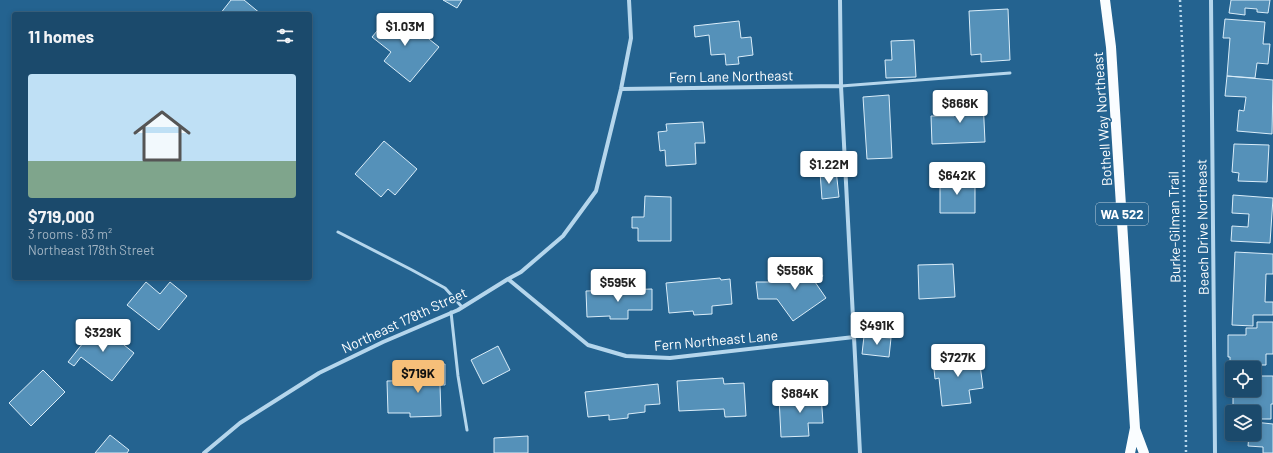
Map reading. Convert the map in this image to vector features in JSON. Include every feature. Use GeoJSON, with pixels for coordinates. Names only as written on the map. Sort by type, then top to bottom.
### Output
{"type":"FeatureCollection","features":[{"type":"Feature","properties":{"kind":"main road","name":"Bothell Way Northeast"},"geometry":{"type":"LineString","coordinates":[[1105,0],[1112,55],[1135,428],[1130,453]]}},
{"type":"Feature","properties":{"kind":"main road","name":"Bothell Way Northeast"},"geometry":{"type":"LineString","coordinates":[[1135,428],[1144,453]]}},
{"type":"Feature","properties":{"kind":"street","name":"Northeast 178th Street"},"geometry":{"type":"LineString","coordinates":[[204,453],[240,423],[319,373],[383,342],[462,307],[508,280],[521,272],[563,236],[596,191],[621,89],[631,38],[629,0]]}},
{"type":"Feature","properties":{"kind":"street"},"geometry":{"type":"LineString","coordinates":[[840,0],[841,86],[860,453]]}},
{"type":"Feature","properties":{"kind":"street","name":"Beach Drive Northeast"},"geometry":{"type":"LineString","coordinates":[[1211,0],[1215,453]]}},
{"type":"Feature","properties":{"kind":"street","name":"Fern Lane Northeast"},"geometry":{"type":"LineString","coordinates":[[621,89],[841,86]]}},
{"type":"Feature","properties":{"kind":"street","name":"Fern Northeast Lane"},"geometry":{"type":"LineString","coordinates":[[508,280],[588,345],[626,356],[670,358],[854,337]]}},
{"type":"Feature","properties":{"kind":"lane"},"geometry":{"type":"LineString","coordinates":[[841,86],[1010,73]]}},
{"type":"Feature","properties":{"kind":"lane"},"geometry":{"type":"LineString","coordinates":[[338,232],[445,288],[462,307]]}},
{"type":"Feature","properties":{"kind":"lane"},"geometry":{"type":"LineString","coordinates":[[451,312],[458,376],[467,430]]}},
{"type":"Feature","properties":{"kind":"path","name":"Burke-Gilman Trail"},"geometry":{"type":"LineString","coordinates":[[1180,0],[1183,60],[1186,453]]}},
{"type":"Feature","properties":{"kind":"building"},"geometry":{"type":"Polygon","coordinates":[[[231,0],[244,0],[259,12],[222,12],[231,0]]]}},
{"type":"Feature","properties":{"kind":"building"},"geometry":{"type":"Polygon","coordinates":[[[443,0],[462,0],[457,8],[443,0]]]}},
{"type":"Feature","properties":{"kind":"building"},"geometry":{"type":"Polygon","coordinates":[[[1231,0],[1270,0],[1268,13],[1257,12],[1257,9],[1245,8],[1245,15],[1229,13],[1231,0]]]}},
{"type":"Feature","properties":{"kind":"building"},"geometry":{"type":"Polygon","coordinates":[[[1008,9],[1010,60],[981,62],[981,54],[971,55],[969,11],[1008,9]]]}},
{"type":"Feature","properties":{"kind":"building"},"geometry":{"type":"Polygon","coordinates":[[[399,15],[439,47],[410,82],[384,61],[391,52],[372,37],[388,18],[394,22],[399,15]]]}},
{"type":"Feature","properties":{"kind":"building"},"geometry":{"type":"Polygon","coordinates":[[[1225,19],[1265,22],[1263,44],[1270,44],[1268,64],[1257,63],[1255,78],[1227,76],[1230,38],[1223,38],[1225,19]]]}},
{"type":"Feature","properties":{"kind":"building"},"geometry":{"type":"Polygon","coordinates":[[[739,21],[741,38],[751,37],[753,55],[738,57],[739,64],[726,65],[725,54],[711,55],[709,35],[695,37],[694,26],[739,21]]]}},
{"type":"Feature","properties":{"kind":"building"},"geometry":{"type":"Polygon","coordinates":[[[914,40],[916,77],[886,78],[885,60],[892,60],[891,41],[914,40]]]}},
{"type":"Feature","properties":{"kind":"building"},"geometry":{"type":"Polygon","coordinates":[[[1227,76],[1273,80],[1272,134],[1237,131],[1239,110],[1244,111],[1246,97],[1225,96],[1227,76]]]}},
{"type":"Feature","properties":{"kind":"building"},"geometry":{"type":"Polygon","coordinates":[[[889,95],[892,158],[867,159],[863,97],[889,95]]]}},
{"type":"Feature","properties":{"kind":"building"},"geometry":{"type":"Polygon","coordinates":[[[983,99],[985,142],[932,144],[931,116],[954,116],[953,101],[983,99]]]}},
{"type":"Feature","properties":{"kind":"building"},"geometry":{"type":"Polygon","coordinates":[[[703,122],[705,143],[695,143],[696,164],[666,166],[665,150],[660,151],[658,132],[667,131],[666,124],[703,122]]]}},
{"type":"Feature","properties":{"kind":"building"},"geometry":{"type":"Polygon","coordinates":[[[384,141],[417,169],[395,195],[388,189],[381,197],[355,174],[384,141]]]}},
{"type":"Feature","properties":{"kind":"building"},"geometry":{"type":"Polygon","coordinates":[[[1234,144],[1269,145],[1267,182],[1238,181],[1239,173],[1232,172],[1234,144]]]}},
{"type":"Feature","properties":{"kind":"building"},"geometry":{"type":"Polygon","coordinates":[[[836,170],[839,197],[822,199],[820,172],[836,170]]]}},
{"type":"Feature","properties":{"kind":"building"},"geometry":{"type":"Polygon","coordinates":[[[940,179],[975,180],[975,213],[940,213],[940,179]]]}},
{"type":"Feature","properties":{"kind":"building"},"geometry":{"type":"Polygon","coordinates":[[[1233,195],[1273,198],[1270,243],[1231,241],[1232,226],[1248,227],[1249,214],[1232,213],[1233,195]]]}},
{"type":"Feature","properties":{"kind":"building"},"geometry":{"type":"Polygon","coordinates":[[[645,196],[671,197],[671,241],[638,241],[638,228],[632,228],[632,217],[644,217],[645,196]]]}},
{"type":"Feature","properties":{"kind":"building"},"geometry":{"type":"Polygon","coordinates":[[[1235,252],[1273,254],[1273,274],[1266,274],[1265,302],[1273,302],[1273,315],[1253,315],[1253,326],[1232,325],[1235,252]]]}},
{"type":"Feature","properties":{"kind":"building"},"geometry":{"type":"Polygon","coordinates":[[[811,260],[823,276],[815,282],[826,298],[793,321],[777,299],[758,299],[756,282],[779,282],[811,260]]]}},
{"type":"Feature","properties":{"kind":"building"},"geometry":{"type":"Polygon","coordinates":[[[953,264],[955,297],[919,299],[918,265],[953,264]]]}},
{"type":"Feature","properties":{"kind":"building"},"geometry":{"type":"Polygon","coordinates":[[[720,278],[721,280],[730,279],[732,304],[712,306],[712,314],[694,315],[693,311],[669,313],[666,283],[720,278]]]}},
{"type":"Feature","properties":{"kind":"building"},"geometry":{"type":"Polygon","coordinates":[[[146,282],[160,294],[170,282],[187,296],[159,330],[127,305],[146,282]]]}},
{"type":"Feature","properties":{"kind":"building"},"geometry":{"type":"Polygon","coordinates":[[[652,289],[652,310],[628,310],[628,319],[610,319],[610,316],[587,317],[586,291],[652,289]]]}},
{"type":"Feature","properties":{"kind":"building"},"geometry":{"type":"Polygon","coordinates":[[[1257,322],[1273,322],[1273,354],[1266,354],[1266,365],[1261,365],[1261,361],[1230,361],[1230,357],[1228,357],[1228,335],[1246,335],[1246,328],[1257,328],[1257,322]]]}},
{"type":"Feature","properties":{"kind":"building"},"geometry":{"type":"Polygon","coordinates":[[[98,324],[134,353],[112,381],[81,357],[74,366],[68,362],[98,324]]]}},
{"type":"Feature","properties":{"kind":"building"},"geometry":{"type":"Polygon","coordinates":[[[864,336],[891,338],[889,357],[862,354],[864,336]]]}},
{"type":"Feature","properties":{"kind":"building"},"geometry":{"type":"Polygon","coordinates":[[[498,346],[510,370],[483,384],[471,360],[498,346]]]}},
{"type":"Feature","properties":{"kind":"building"},"geometry":{"type":"Polygon","coordinates":[[[966,351],[967,359],[979,357],[983,388],[969,390],[971,403],[942,406],[939,378],[935,379],[934,369],[939,368],[938,355],[966,351]]]}},
{"type":"Feature","properties":{"kind":"building"},"geometry":{"type":"Polygon","coordinates":[[[445,364],[445,385],[440,385],[441,416],[410,417],[410,413],[388,413],[387,381],[425,380],[424,365],[445,364]]]}},
{"type":"Feature","properties":{"kind":"building"},"geometry":{"type":"Polygon","coordinates":[[[43,370],[65,392],[31,426],[9,403],[43,370]]]}},
{"type":"Feature","properties":{"kind":"building"},"geometry":{"type":"Polygon","coordinates":[[[1261,376],[1273,376],[1273,404],[1271,404],[1271,419],[1261,419],[1261,405],[1233,405],[1233,397],[1261,397],[1261,376]]]}},
{"type":"Feature","properties":{"kind":"building"},"geometry":{"type":"Polygon","coordinates":[[[723,378],[724,384],[744,383],[746,416],[725,417],[724,409],[679,411],[677,381],[723,378]]]}},
{"type":"Feature","properties":{"kind":"building"},"geometry":{"type":"Polygon","coordinates":[[[658,384],[660,404],[645,405],[645,412],[628,414],[628,418],[609,420],[609,415],[588,417],[585,392],[658,384]]]}},
{"type":"Feature","properties":{"kind":"building"},"geometry":{"type":"Polygon","coordinates":[[[821,394],[823,423],[808,423],[809,436],[781,437],[779,397],[821,394]]]}},
{"type":"Feature","properties":{"kind":"building"},"geometry":{"type":"Polygon","coordinates":[[[1261,423],[1273,424],[1273,453],[1263,453],[1263,447],[1248,446],[1248,441],[1261,441],[1261,423]]]}},
{"type":"Feature","properties":{"kind":"building"},"geometry":{"type":"Polygon","coordinates":[[[110,435],[129,450],[127,453],[95,453],[110,435]]]}},
{"type":"Feature","properties":{"kind":"building"},"geometry":{"type":"Polygon","coordinates":[[[528,436],[528,453],[494,453],[494,438],[528,436]]]}}]}
